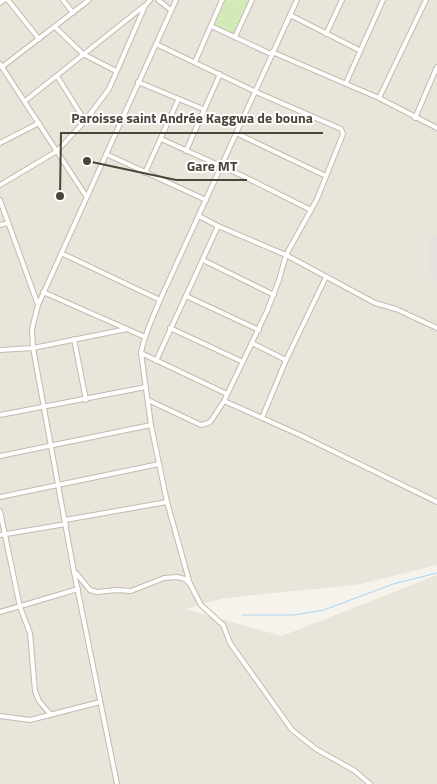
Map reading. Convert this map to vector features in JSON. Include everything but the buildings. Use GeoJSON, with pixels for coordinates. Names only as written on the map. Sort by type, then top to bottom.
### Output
{"type":"FeatureCollection","features":[{"type":"Feature","properties":{"kind":"street"},"geometry":{"type":"LineString","coordinates":[[0,3],[4,0]]}},
{"type":"Feature","properties":{"kind":"street"},"geometry":{"type":"LineString","coordinates":[[8,0],[39,39]]}},
{"type":"Feature","properties":{"kind":"street"},"geometry":{"type":"LineString","coordinates":[[63,0],[73,12]]}},
{"type":"Feature","properties":{"kind":"street"},"geometry":{"type":"LineString","coordinates":[[86,196],[1,66],[89,0]]}},
{"type":"Feature","properties":{"kind":"street"},"geometry":{"type":"LineString","coordinates":[[25,101],[145,6],[150,0]]}},
{"type":"Feature","properties":{"kind":"street"},"geometry":{"type":"LineString","coordinates":[[158,0],[171,10]]}},
{"type":"Feature","properties":{"kind":"street"},"geometry":{"type":"LineString","coordinates":[[117,784],[74,572],[33,348],[33,323],[43,292],[176,0]]}},
{"type":"Feature","properties":{"kind":"street"},"geometry":{"type":"LineString","coordinates":[[195,62],[222,0]]}},
{"type":"Feature","properties":{"kind":"street"},"geometry":{"type":"LineString","coordinates":[[235,37],[252,0]]}},
{"type":"Feature","properties":{"kind":"street"},"geometry":{"type":"LineString","coordinates":[[297,0],[160,300],[145,337],[141,353],[152,425],[167,502],[190,584],[201,605],[222,624],[230,643],[292,730],[316,749],[356,771],[370,784]]}},
{"type":"Feature","properties":{"kind":"street"},"geometry":{"type":"LineString","coordinates":[[326,34],[342,0]]}},
{"type":"Feature","properties":{"kind":"street"},"geometry":{"type":"LineString","coordinates":[[346,83],[383,0]]}},
{"type":"Feature","properties":{"kind":"street"},"geometry":{"type":"LineString","coordinates":[[379,98],[426,0]]}},
{"type":"Feature","properties":{"kind":"street"},"geometry":{"type":"LineString","coordinates":[[0,186],[57,151],[85,121],[109,89],[145,6]]}},
{"type":"Feature","properties":{"kind":"street"},"geometry":{"type":"LineString","coordinates":[[290,15],[360,50]]}},
{"type":"Feature","properties":{"kind":"street"},"geometry":{"type":"LineString","coordinates":[[211,26],[346,83],[437,128]]}},
{"type":"Feature","properties":{"kind":"street"},"geometry":{"type":"LineString","coordinates":[[54,27],[83,54],[116,71]]}},
{"type":"Feature","properties":{"kind":"street"},"geometry":{"type":"LineString","coordinates":[[148,400],[201,425],[211,421],[228,394],[259,330],[274,294],[286,255],[320,192],[342,137],[342,131],[156,44]]}},
{"type":"Feature","properties":{"kind":"street"},"geometry":{"type":"LineString","coordinates":[[415,118],[437,68]]}},
{"type":"Feature","properties":{"kind":"street"},"geometry":{"type":"LineString","coordinates":[[186,150],[220,74]]}},
{"type":"Feature","properties":{"kind":"street"},"geometry":{"type":"LineString","coordinates":[[57,76],[85,121]]}},
{"type":"Feature","properties":{"kind":"street"},"geometry":{"type":"LineString","coordinates":[[138,82],[203,110]]}},
{"type":"Feature","properties":{"kind":"street"},"geometry":{"type":"LineString","coordinates":[[145,173],[178,100]]}},
{"type":"Feature","properties":{"kind":"street"},"geometry":{"type":"LineString","coordinates":[[0,143],[39,123]]}},
{"type":"Feature","properties":{"kind":"street"},"geometry":{"type":"LineString","coordinates":[[236,133],[326,176]]}},
{"type":"Feature","properties":{"kind":"street"},"geometry":{"type":"LineString","coordinates":[[160,139],[221,165],[311,210]]}},
{"type":"Feature","properties":{"kind":"street"},"geometry":{"type":"LineString","coordinates":[[106,154],[206,200]]}},
{"type":"Feature","properties":{"kind":"street"},"geometry":{"type":"LineString","coordinates":[[0,200],[38,305]]}},
{"type":"Feature","properties":{"kind":"street"},"geometry":{"type":"LineString","coordinates":[[199,216],[286,255],[375,303],[396,309],[437,328]]}},
{"type":"Feature","properties":{"kind":"street"},"geometry":{"type":"LineString","coordinates":[[0,225],[8,224]]}},
{"type":"Feature","properties":{"kind":"street"},"geometry":{"type":"LineString","coordinates":[[156,361],[218,226]]}},
{"type":"Feature","properties":{"kind":"street"},"geometry":{"type":"LineString","coordinates":[[61,253],[160,300]]}},
{"type":"Feature","properties":{"kind":"street"},"geometry":{"type":"LineString","coordinates":[[204,260],[274,294]]}},
{"type":"Feature","properties":{"kind":"street"},"geometry":{"type":"LineString","coordinates":[[262,418],[286,360],[326,277]]}},
{"type":"Feature","properties":{"kind":"street"},"geometry":{"type":"LineString","coordinates":[[43,292],[145,337]]}},
{"type":"Feature","properties":{"kind":"street"},"geometry":{"type":"LineString","coordinates":[[186,296],[259,330]]}},
{"type":"Feature","properties":{"kind":"street"},"geometry":{"type":"LineString","coordinates":[[170,328],[243,362]]}},
{"type":"Feature","properties":{"kind":"street"},"geometry":{"type":"LineString","coordinates":[[0,350],[33,348],[127,329]]}},
{"type":"Feature","properties":{"kind":"street"},"geometry":{"type":"LineString","coordinates":[[74,339],[86,400]]}},
{"type":"Feature","properties":{"kind":"street"},"geometry":{"type":"LineString","coordinates":[[252,343],[286,360]]}},
{"type":"Feature","properties":{"kind":"street"},"geometry":{"type":"LineString","coordinates":[[141,353],[228,394]]}},
{"type":"Feature","properties":{"kind":"street"},"geometry":{"type":"LineString","coordinates":[[0,415],[146,387]]}},
{"type":"Feature","properties":{"kind":"street"},"geometry":{"type":"LineString","coordinates":[[224,401],[437,502]]}},
{"type":"Feature","properties":{"kind":"street"},"geometry":{"type":"LineString","coordinates":[[0,456],[152,425]]}},
{"type":"Feature","properties":{"kind":"street"},"geometry":{"type":"LineString","coordinates":[[0,497],[159,464]]}},
{"type":"Feature","properties":{"kind":"street"},"geometry":{"type":"LineString","coordinates":[[2,535],[167,502]]}},
{"type":"Feature","properties":{"kind":"street"},"geometry":{"type":"LineString","coordinates":[[0,511],[2,535],[20,607],[30,633],[35,691],[39,701],[51,716]]}},
{"type":"Feature","properties":{"kind":"street"},"geometry":{"type":"LineString","coordinates":[[74,572],[88,588],[97,592],[131,591],[156,580],[170,577],[182,577],[190,584]]}},
{"type":"Feature","properties":{"kind":"street"},"geometry":{"type":"LineString","coordinates":[[0,612],[78,588]]}},
{"type":"Feature","properties":{"kind":"street"},"geometry":{"type":"LineString","coordinates":[[0,716],[25,720],[51,716],[100,702]]}},
{"type":"Feature","properties":{"kind":"shaded area"},"geometry":{"type":"Polygon","coordinates":[[[0,0],[437,0],[437,565],[356,585],[221,599],[185,609],[282,636],[437,575],[437,784],[0,784],[0,0]]]}},
{"type":"Feature","properties":{"kind":"shaded area"},"geometry":{"type":"Polygon","coordinates":[[[437,235],[437,281],[429,273],[428,236],[437,235]]]}},
{"type":"Feature","properties":{"kind":"green space"},"geometry":{"type":"Polygon","coordinates":[[[226,0],[249,1],[234,35],[215,25],[226,0]]]}},
{"type":"Feature","properties":{"kind":"waterway"},"geometry":{"type":"LineString","coordinates":[[243,615],[293,615],[324,610],[393,584],[437,573]]}},
{"type":"Feature","properties":{"kind":"place","name":"Gare MT"},"geometry":{"type":"Point","coordinates":[87,161]}},
{"type":"Feature","properties":{"kind":"place","name":"Paroisse saint Andrée Kaggwa de bouna"},"geometry":{"type":"Point","coordinates":[60,196]}}]}
